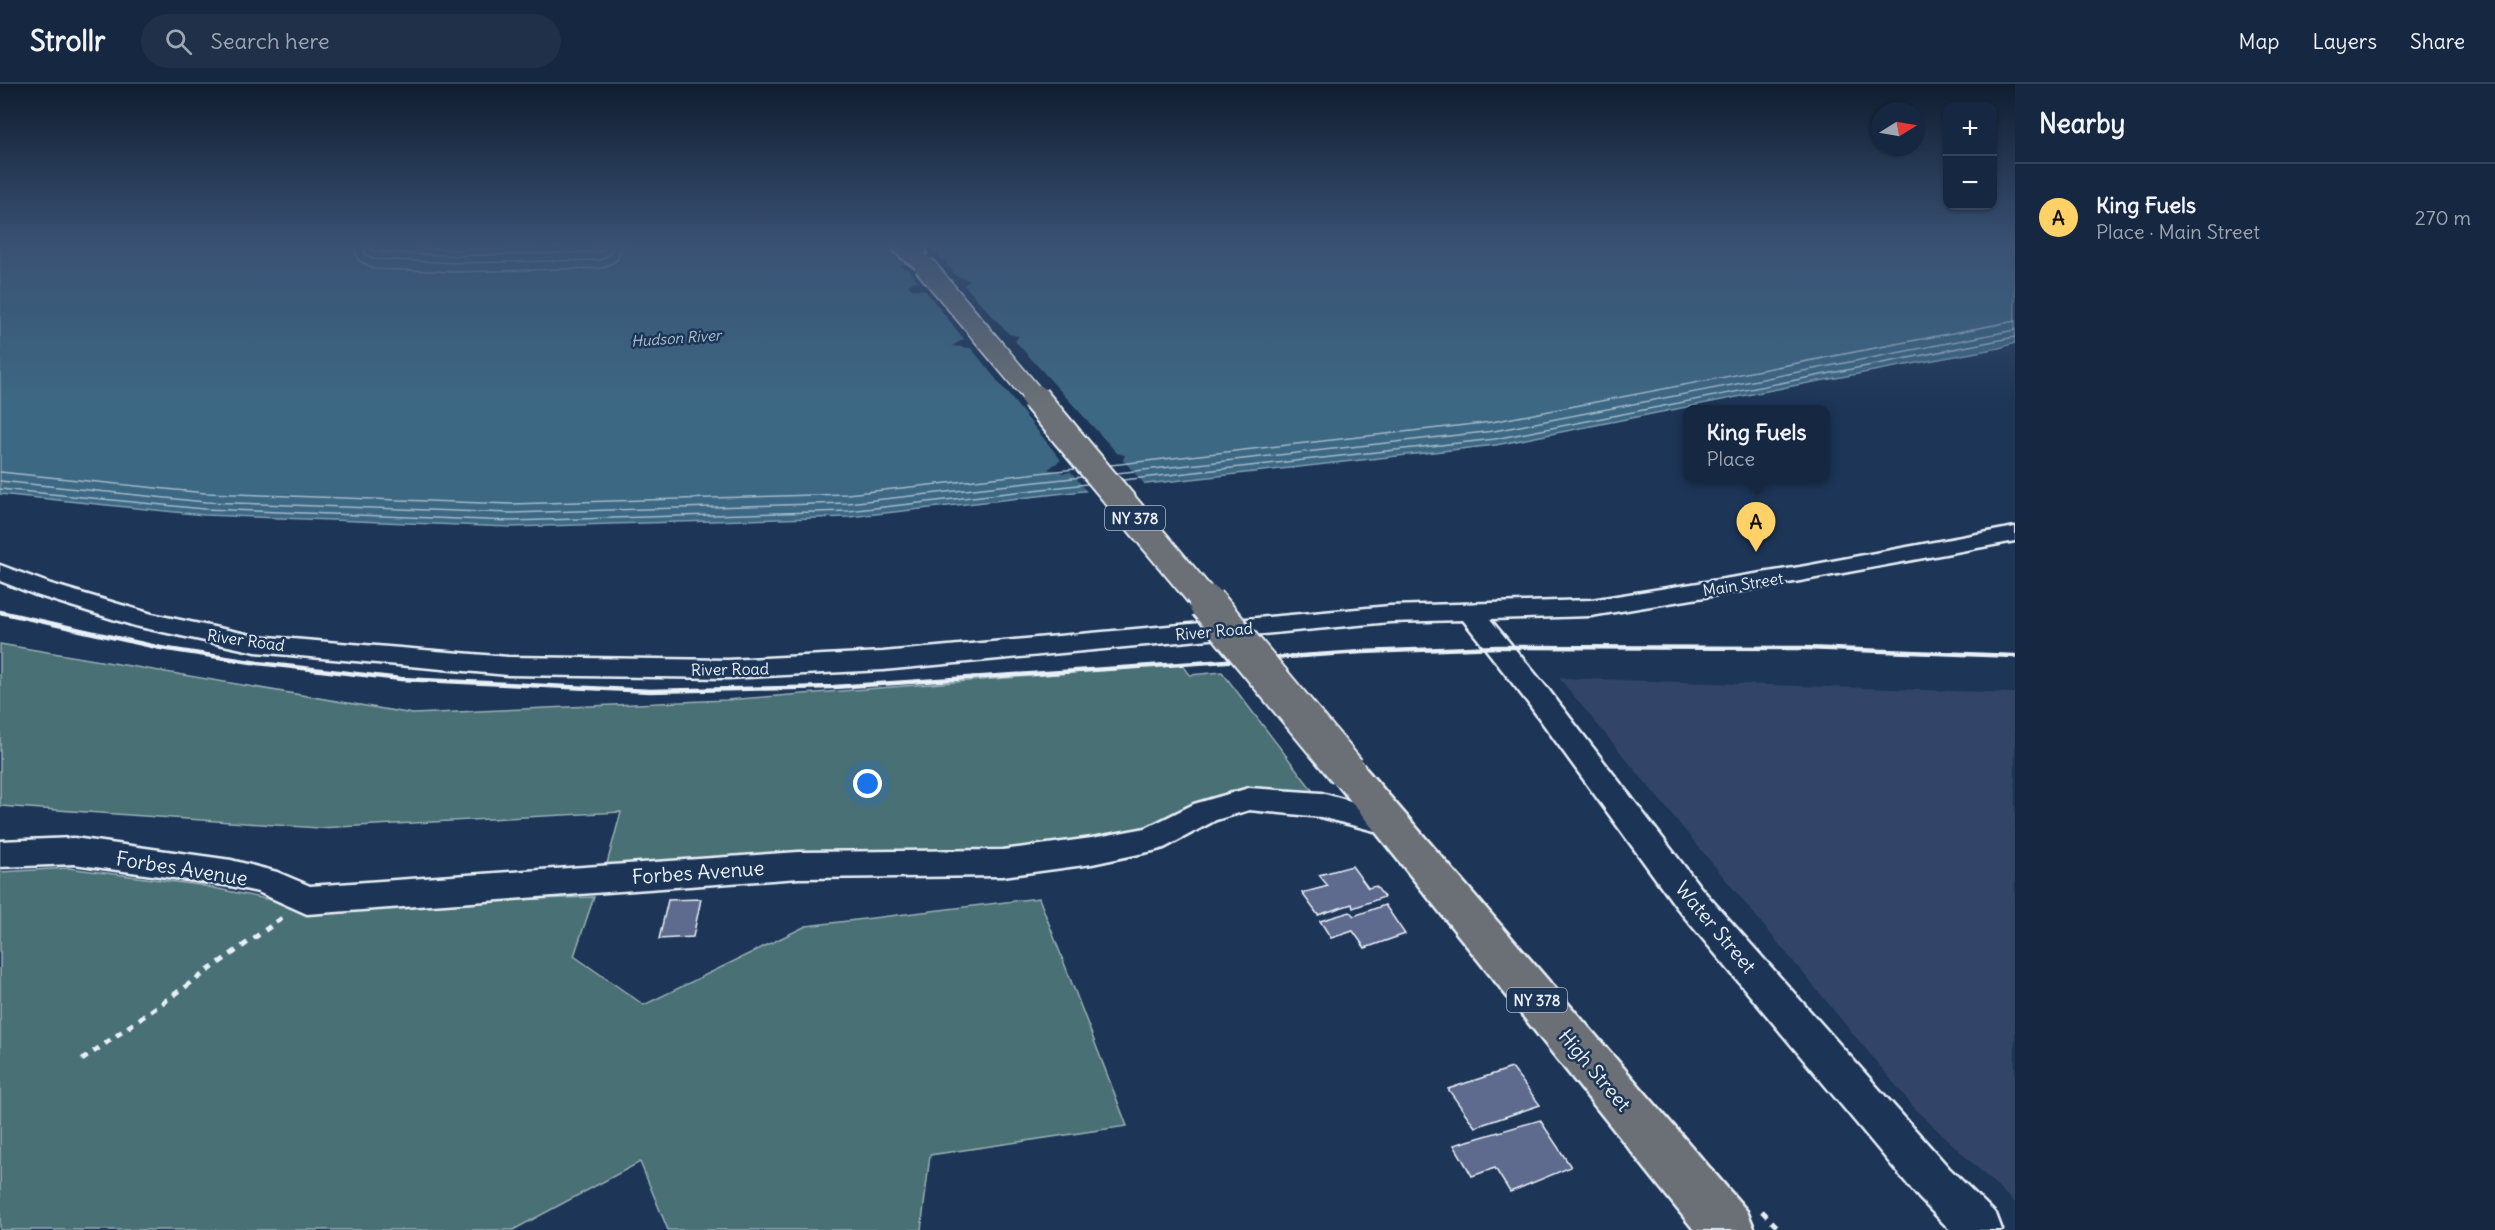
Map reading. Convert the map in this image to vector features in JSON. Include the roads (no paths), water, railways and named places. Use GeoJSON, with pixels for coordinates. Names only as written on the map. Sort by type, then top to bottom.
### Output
{"type":"FeatureCollection","features":[{"type":"Feature","properties":{"kind":"main road","name":"High Street"},"geometry":{"type":"LineString","coordinates":[[955,296],[1728,1230]]}},
{"type":"Feature","properties":{"kind":"street","name":"Main Street"},"geometry":{"type":"LineString","coordinates":[[1469,610],[1591,608],[1800,574],[2015,534]]}},
{"type":"Feature","properties":{"kind":"street","name":"River Road"},"geometry":{"type":"LineString","coordinates":[[0,572],[42,589],[144,620],[256,644],[433,661],[554,668],[795,668],[1390,614],[1469,610]]}},
{"type":"Feature","properties":{"kind":"street","name":"Water Street"},"geometry":{"type":"LineString","coordinates":[[1469,610],[1538,696],[1689,898],[1934,1183],[1980,1230]]}},
{"type":"Feature","properties":{"kind":"street","name":"Forbes Avenue"},"geometry":{"type":"LineString","coordinates":[[0,854],[74,851],[231,873],[265,881],[307,900],[799,865],[1003,863],[1092,851],[1154,839],[1205,812],[1249,799],[1321,805],[1390,823]]}},
{"type":"Feature","properties":{"kind":"water","name":"Hudson River"},"geometry":{"type":"Polygon","coordinates":[[[0,296],[2015,296],[2015,343],[1999,348],[1697,405],[1683,405],[1683,408],[1496,445],[849,517],[511,527],[204,515],[0,494],[0,296]]]}},
{"type":"Feature","properties":{"kind":"railway"},"geometry":{"type":"LineString","coordinates":[[0,612],[161,648],[258,663],[401,679],[650,691],[834,687],[1362,652],[1498,647],[1805,648],[2015,656]]}},
{"type":"Feature","properties":{"kind":"place","name":"King Fuels"},"geometry":{"type":"Point","coordinates":[1756,552]}}]}
